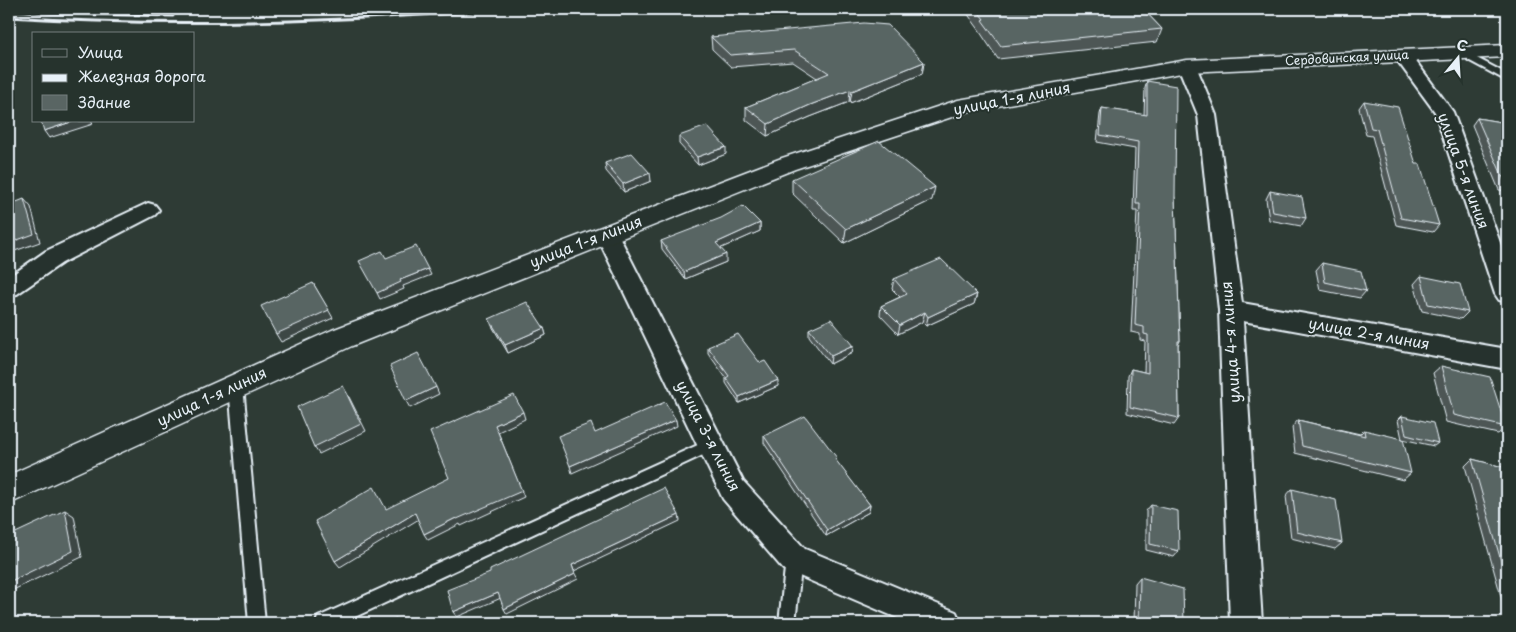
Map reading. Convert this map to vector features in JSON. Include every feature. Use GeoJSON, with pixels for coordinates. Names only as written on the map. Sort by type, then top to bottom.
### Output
{"type":"FeatureCollection","features":[{"type":"Feature","properties":{"kind":"street","name":"Сердовинская улица"},"geometry":{"type":"LineString","coordinates":[[1187,66],[1507,51]]}},
{"type":"Feature","properties":{"kind":"street","name":"улица 5-я линия"},"geometry":{"type":"LineString","coordinates":[[1403,56],[1444,112],[1507,294]]}},
{"type":"Feature","properties":{"kind":"street","name":"улица 1-я линия"},"geometry":{"type":"LineString","coordinates":[[9,490],[342,338],[787,164],[966,105],[1187,66]]}},
{"type":"Feature","properties":{"kind":"street","name":"улица 4-я линия"},"geometry":{"type":"LineString","coordinates":[[1187,66],[1207,115],[1231,310],[1246,623]]}},
{"type":"Feature","properties":{"kind":"street"},"geometry":{"type":"LineString","coordinates":[[9,288],[54,258],[148,210]]}},
{"type":"Feature","properties":{"kind":"street","name":"улица 3-я линия"},"geometry":{"type":"LineString","coordinates":[[607,234],[734,490],[794,559],[945,623]]}},
{"type":"Feature","properties":{"kind":"street","name":"улица 2-я линия"},"geometry":{"type":"LineString","coordinates":[[1231,310],[1507,359]]}},
{"type":"Feature","properties":{"kind":"lane"},"geometry":{"type":"LineString","coordinates":[[1471,58],[1507,78]]}},
{"type":"Feature","properties":{"kind":"lane"},"geometry":{"type":"LineString","coordinates":[[236,386],[256,623]]}},
{"type":"Feature","properties":{"kind":"lane"},"geometry":{"type":"LineString","coordinates":[[324,623],[711,445]]}},
{"type":"Feature","properties":{"kind":"lane"},"geometry":{"type":"LineString","coordinates":[[787,623],[794,559]]}},
{"type":"Feature","properties":{"kind":"building"},"geometry":{"type":"Polygon","coordinates":[[[976,9],[1143,9],[1162,29],[1001,46],[976,9]]]}},
{"type":"Feature","properties":{"kind":"building"},"geometry":{"type":"Polygon","coordinates":[[[864,23],[888,25],[924,62],[852,91],[850,90],[810,105],[768,124],[746,107],[829,73],[794,50],[730,55],[711,37],[864,23]]]}},
{"type":"Feature","properties":{"kind":"building"},"geometry":{"type":"Polygon","coordinates":[[[1147,81],[1176,86],[1175,198],[1180,341],[1178,341],[1179,418],[1130,407],[1131,369],[1148,373],[1148,335],[1144,334],[1144,327],[1135,325],[1140,204],[1136,204],[1138,142],[1100,135],[1102,108],[1147,115],[1147,81]]]}},
{"type":"Feature","properties":{"kind":"building"},"geometry":{"type":"Polygon","coordinates":[[[1364,101],[1398,107],[1416,164],[1420,164],[1439,225],[1401,218],[1377,129],[1371,128],[1364,101]]]}},
{"type":"Feature","properties":{"kind":"building"},"geometry":{"type":"Polygon","coordinates":[[[1477,118],[1507,123],[1507,183],[1505,182],[1477,118]]]}},
{"type":"Feature","properties":{"kind":"building"},"geometry":{"type":"Polygon","coordinates":[[[41,122],[71,122],[44,131],[41,122]]]}},
{"type":"Feature","properties":{"kind":"building"},"geometry":{"type":"Polygon","coordinates":[[[707,126],[726,147],[697,157],[679,136],[707,126]]]}},
{"type":"Feature","properties":{"kind":"building"},"geometry":{"type":"Polygon","coordinates":[[[879,141],[935,187],[846,229],[792,179],[879,141]]]}},
{"type":"Feature","properties":{"kind":"building"},"geometry":{"type":"Polygon","coordinates":[[[632,153],[650,173],[623,184],[605,163],[632,153]]]}},
{"type":"Feature","properties":{"kind":"building"},"geometry":{"type":"Polygon","coordinates":[[[1270,191],[1302,197],[1306,218],[1273,212],[1270,191]]]}},
{"type":"Feature","properties":{"kind":"building"},"geometry":{"type":"Polygon","coordinates":[[[24,199],[34,234],[9,243],[9,205],[24,199]]]}},
{"type":"Feature","properties":{"kind":"building"},"geometry":{"type":"Polygon","coordinates":[[[743,206],[760,223],[716,243],[726,254],[684,272],[661,241],[721,218],[743,206]]]}},
{"type":"Feature","properties":{"kind":"building"},"geometry":{"type":"Polygon","coordinates":[[[416,246],[428,269],[400,280],[401,282],[377,293],[359,261],[382,251],[386,258],[416,246]]]}},
{"type":"Feature","properties":{"kind":"building"},"geometry":{"type":"Polygon","coordinates":[[[941,259],[977,294],[928,317],[925,312],[900,325],[881,306],[907,294],[894,279],[941,259]]]}},
{"type":"Feature","properties":{"kind":"building"},"geometry":{"type":"Polygon","coordinates":[[[1322,263],[1361,271],[1366,291],[1325,282],[1322,263]]]}},
{"type":"Feature","properties":{"kind":"building"},"geometry":{"type":"Polygon","coordinates":[[[1421,276],[1460,284],[1468,312],[1428,304],[1421,276]]]}},
{"type":"Feature","properties":{"kind":"building"},"geometry":{"type":"Polygon","coordinates":[[[313,283],[329,310],[276,334],[261,306],[313,283]]]}},
{"type":"Feature","properties":{"kind":"building"},"geometry":{"type":"Polygon","coordinates":[[[527,302],[544,328],[505,345],[489,319],[527,302]]]}},
{"type":"Feature","properties":{"kind":"building"},"geometry":{"type":"Polygon","coordinates":[[[831,319],[853,346],[831,356],[809,329],[831,319]]]}},
{"type":"Feature","properties":{"kind":"building"},"geometry":{"type":"Polygon","coordinates":[[[738,334],[760,363],[765,361],[778,380],[739,397],[726,378],[729,376],[708,347],[738,334]]]}},
{"type":"Feature","properties":{"kind":"building"},"geometry":{"type":"Polygon","coordinates":[[[418,353],[436,387],[406,401],[390,366],[418,353]]]}},
{"type":"Feature","properties":{"kind":"building"},"geometry":{"type":"Polygon","coordinates":[[[1441,366],[1490,377],[1506,427],[1454,415],[1441,366]]]}},
{"type":"Feature","properties":{"kind":"building"},"geometry":{"type":"Polygon","coordinates":[[[343,386],[361,424],[314,447],[297,407],[343,386]]]}},
{"type":"Feature","properties":{"kind":"building"},"geometry":{"type":"Polygon","coordinates":[[[514,395],[523,412],[495,425],[522,491],[456,518],[424,534],[415,513],[335,561],[315,521],[374,487],[386,509],[449,478],[430,432],[514,395]]]}},
{"type":"Feature","properties":{"kind":"building"},"geometry":{"type":"Polygon","coordinates":[[[665,402],[676,420],[570,466],[558,436],[591,423],[595,433],[665,402]]]}},
{"type":"Feature","properties":{"kind":"building"},"geometry":{"type":"Polygon","coordinates":[[[805,416],[870,505],[827,530],[764,436],[805,416]]]}},
{"type":"Feature","properties":{"kind":"building"},"geometry":{"type":"Polygon","coordinates":[[[1402,416],[1433,423],[1438,443],[1406,435],[1402,416]]]}},
{"type":"Feature","properties":{"kind":"building"},"geometry":{"type":"Polygon","coordinates":[[[1298,420],[1365,436],[1364,430],[1403,439],[1411,473],[1302,446],[1298,420]]]}},
{"type":"Feature","properties":{"kind":"building"},"geometry":{"type":"Polygon","coordinates":[[[1472,459],[1507,468],[1507,582],[1472,459]]]}},
{"type":"Feature","properties":{"kind":"building"},"geometry":{"type":"Polygon","coordinates":[[[664,488],[679,515],[572,565],[575,574],[504,609],[498,593],[453,612],[447,590],[490,573],[490,570],[664,488]]]}},
{"type":"Feature","properties":{"kind":"building"},"geometry":{"type":"Polygon","coordinates":[[[1292,489],[1336,500],[1342,543],[1297,532],[1292,489]]]}},
{"type":"Feature","properties":{"kind":"building"},"geometry":{"type":"Polygon","coordinates":[[[1151,505],[1178,511],[1179,551],[1150,544],[1151,505]]]}},
{"type":"Feature","properties":{"kind":"building"},"geometry":{"type":"Polygon","coordinates":[[[65,510],[73,551],[9,582],[9,536],[65,510]]]}},
{"type":"Feature","properties":{"kind":"building"},"geometry":{"type":"Polygon","coordinates":[[[1140,577],[1183,589],[1184,623],[1139,623],[1140,577]]]}},
{"type":"Feature","properties":{"kind":"building"},"geometry":{"type":"Polygon","coordinates":[[[396,618],[397,623],[383,623],[396,618]]]}},
{"type":"Feature","properties":{"kind":"railway"},"geometry":{"type":"LineString","coordinates":[[9,9],[51,13],[173,16]]}},
{"type":"Feature","properties":{"kind":"railway"},"geometry":{"type":"LineString","coordinates":[[9,17],[136,22],[262,22],[515,9]]}}]}
